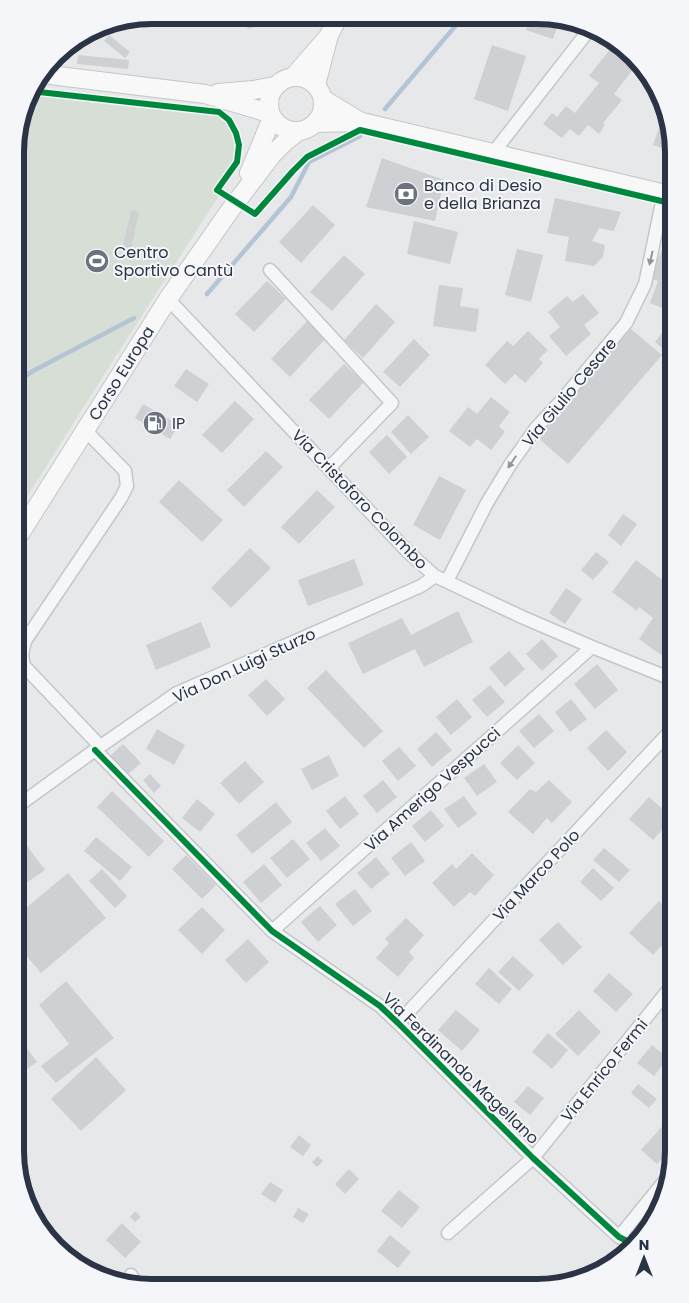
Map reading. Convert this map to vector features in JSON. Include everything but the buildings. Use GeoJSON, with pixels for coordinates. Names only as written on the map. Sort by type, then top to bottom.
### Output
{"type":"FeatureCollection","features":[{"type":"Feature","properties":{"kind":"main road"},"geometry":{"type":"LineString","coordinates":[[307,127],[322,112],[320,92],[329,36],[334,24]]}},
{"type":"Feature","properties":{"kind":"main road"},"geometry":{"type":"LineString","coordinates":[[294,76],[329,36]]}},
{"type":"Feature","properties":{"kind":"main road"},"geometry":{"type":"LineString","coordinates":[[49,75],[205,94],[271,116],[283,128],[294,131],[307,127],[362,122],[665,194]]}},
{"type":"Feature","properties":{"kind":"main road"},"geometry":{"type":"LineString","coordinates":[[205,94],[254,90],[274,86],[285,78],[294,76],[306,78],[320,92],[362,122]]}},
{"type":"Feature","properties":{"kind":"main road"},"geometry":{"type":"LineString","coordinates":[[271,116],[268,105],[274,86]]}},
{"type":"Feature","properties":{"kind":"main road","name":"Corso Europa"},"geometry":{"type":"LineString","coordinates":[[230,208],[252,168],[271,116]]}},
{"type":"Feature","properties":{"kind":"main road","name":"Corso Europa"},"geometry":{"type":"LineString","coordinates":[[24,527],[168,298],[230,208],[272,155],[287,140],[307,127]]}},
{"type":"Feature","properties":{"kind":"street"},"geometry":{"type":"LineString","coordinates":[[493,153],[585,34]]}},
{"type":"Feature","properties":{"kind":"street","name":"Via Giulio Cesare"},"geometry":{"type":"LineString","coordinates":[[447,581],[487,502],[515,458],[536,428],[562,400],[626,323],[645,284],[665,210]]}},
{"type":"Feature","properties":{"kind":"street"},"geometry":{"type":"LineString","coordinates":[[270,270],[392,403],[329,468]]}},
{"type":"Feature","properties":{"kind":"street","name":"Via Cristoforo Colombo"},"geometry":{"type":"LineString","coordinates":[[168,298],[409,553],[435,576],[522,617],[665,676]]}},
{"type":"Feature","properties":{"kind":"street","name":"Via Ferdinando Magellano"},"geometry":{"type":"LineString","coordinates":[[24,645],[25,640],[121,498],[127,486],[125,471],[86,430]]}},
{"type":"Feature","properties":{"kind":"street","name":"Via Don Luigi Sturzo"},"geometry":{"type":"LineString","coordinates":[[24,801],[177,693],[421,586],[435,576]]}},
{"type":"Feature","properties":{"kind":"street","name":"Via Amerigo Vespucci"},"geometry":{"type":"LineString","coordinates":[[272,931],[592,647]]}},
{"type":"Feature","properties":{"kind":"street","name":"Via Ferdinando Magellano"},"geometry":{"type":"LineString","coordinates":[[24,666],[98,748],[272,931],[380,1006],[533,1158],[619,1237]]}},
{"type":"Feature","properties":{"kind":"street","name":"Via Marco Polo"},"geometry":{"type":"LineString","coordinates":[[398,1023],[665,737]]}},
{"type":"Feature","properties":{"kind":"street","name":"Via Enrico Fermi"},"geometry":{"type":"LineString","coordinates":[[448,1233],[533,1158],[665,994]]}},
{"type":"Feature","properties":{"kind":"street"},"geometry":{"type":"LineString","coordinates":[[622,1233],[659,1187]]}},
{"type":"Feature","properties":{"kind":"street"},"geometry":{"type":"LineString","coordinates":[[132,1274],[134,1278]]}},
{"type":"Feature","properties":{"kind":"shaded area","name":"Centro Sportivo Cantù"},"geometry":{"type":"Polygon","coordinates":[[[41,88],[221,109],[233,121],[240,133],[242,146],[240,163],[24,501],[24,152],[28,119],[41,88]]]}},
{"type":"Feature","properties":{"kind":"waterway"},"geometry":{"type":"LineString","coordinates":[[385,109],[457,24]]}},
{"type":"Feature","properties":{"kind":"waterway"},"geometry":{"type":"LineString","coordinates":[[207,294],[291,197],[309,162],[360,136]]}},
{"type":"Feature","properties":{"kind":"waterway"},"geometry":{"type":"LineString","coordinates":[[24,377],[134,318]]}},
{"type":"Feature","properties":{"kind":"cycle path"},"geometry":{"type":"LineString","coordinates":[[39,92],[219,112],[229,120],[236,133],[239,145],[237,162],[217,190],[255,214],[307,157],[360,130],[665,202]]}},
{"type":"Feature","properties":{"kind":"cycle path"},"geometry":{"type":"LineString","coordinates":[[95,750],[272,931],[380,1006],[533,1158],[619,1237]]}},
{"type":"Feature","properties":{"kind":"place","name":"Banco di Desio e della Brianza"},"geometry":{"type":"Point","coordinates":[406,194]}},
{"type":"Feature","properties":{"kind":"place","name":"Centro Sportivo Cantù"},"geometry":{"type":"Point","coordinates":[97,261]}},
{"type":"Feature","properties":{"kind":"place","name":"IP"},"geometry":{"type":"Point","coordinates":[155,423]}}]}
